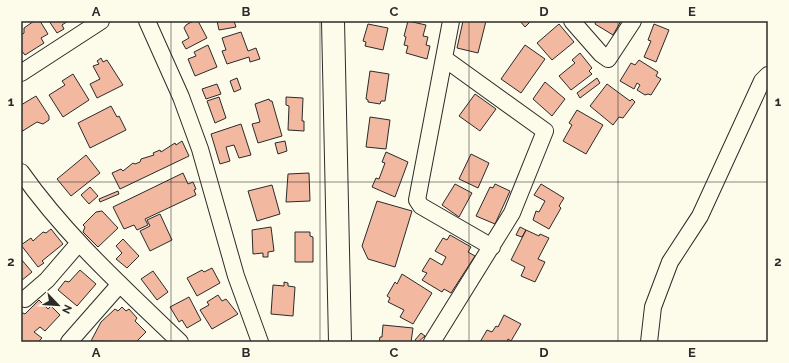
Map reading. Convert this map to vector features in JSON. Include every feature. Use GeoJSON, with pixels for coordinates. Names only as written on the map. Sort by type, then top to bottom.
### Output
{"type":"FeatureCollection","features":[{"type":"Feature","properties":{"kind":"street"},"geometry":{"type":"LineString","coordinates":[[21,73],[100,21]]}},
{"type":"Feature","properties":{"kind":"street"},"geometry":{"type":"LineString","coordinates":[[147,21],[181,97],[200,149],[236,276],[260,342]]}},
{"type":"Feature","properties":{"kind":"street"},"geometry":{"type":"LineString","coordinates":[[333,21],[340,342]]}},
{"type":"Feature","properties":{"kind":"street"},"geometry":{"type":"LineString","coordinates":[[448,21],[444,60],[417,200],[422,206],[492,247]]}},
{"type":"Feature","properties":{"kind":"street"},"geometry":{"type":"LineString","coordinates":[[572,21],[598,51],[608,59],[633,21]]}},
{"type":"Feature","properties":{"kind":"street"},"geometry":{"type":"LineString","coordinates":[[432,342],[512,213],[546,131],[444,60]]}},
{"type":"Feature","properties":{"kind":"street"},"geometry":{"type":"LineString","coordinates":[[649,342],[653,307],[670,262],[700,216],[762,81],[768,75]]}},
{"type":"Feature","properties":{"kind":"street"},"geometry":{"type":"LineString","coordinates":[[21,172],[55,217],[78,244],[180,342]]}},
{"type":"Feature","properties":{"kind":"street"},"geometry":{"type":"LineString","coordinates":[[25,299],[47,280],[78,244]]}},
{"type":"Feature","properties":{"kind":"street"},"geometry":{"type":"LineString","coordinates":[[69,342],[120,284]]}},
{"type":"Feature","properties":{"kind":"building"},"geometry":{"type":"Polygon","coordinates":[[[34,21],[40,21],[48,34],[41,38],[44,43],[25,55],[21,50],[21,35],[24,33],[24,28],[34,21]]]}},
{"type":"Feature","properties":{"kind":"building"},"geometry":{"type":"Polygon","coordinates":[[[49,21],[68,21],[62,25],[64,29],[57,33],[49,21]]]}},
{"type":"Feature","properties":{"kind":"building"},"geometry":{"type":"Polygon","coordinates":[[[193,21],[198,21],[207,38],[186,49],[182,42],[189,38],[184,28],[193,21]]]}},
{"type":"Feature","properties":{"kind":"building"},"geometry":{"type":"Polygon","coordinates":[[[217,21],[234,21],[236,27],[219,30],[217,21]]]}},
{"type":"Feature","properties":{"kind":"building"},"geometry":{"type":"Polygon","coordinates":[[[408,21],[426,25],[423,36],[428,37],[426,45],[430,46],[427,59],[406,53],[408,46],[404,45],[406,37],[404,36],[408,21]]]}},
{"type":"Feature","properties":{"kind":"building"},"geometry":{"type":"Polygon","coordinates":[[[463,21],[486,21],[478,53],[457,48],[463,21]]]}},
{"type":"Feature","properties":{"kind":"building"},"geometry":{"type":"Polygon","coordinates":[[[520,21],[531,21],[525,27],[520,21]]]}},
{"type":"Feature","properties":{"kind":"building"},"geometry":{"type":"Polygon","coordinates":[[[596,21],[621,21],[613,35],[595,24],[596,21]]]}},
{"type":"Feature","properties":{"kind":"building"},"geometry":{"type":"Polygon","coordinates":[[[368,24],[388,28],[383,50],[365,46],[366,42],[363,41],[368,24]]]}},
{"type":"Feature","properties":{"kind":"building"},"geometry":{"type":"Polygon","coordinates":[[[559,24],[574,42],[552,60],[537,43],[559,24]]]}},
{"type":"Feature","properties":{"kind":"building"},"geometry":{"type":"Polygon","coordinates":[[[654,24],[669,30],[656,62],[644,57],[651,41],[648,40],[654,24]]]}},
{"type":"Feature","properties":{"kind":"building"},"geometry":{"type":"Polygon","coordinates":[[[241,32],[248,51],[256,48],[260,59],[250,62],[249,57],[227,64],[222,51],[226,50],[222,38],[241,32]]]}},
{"type":"Feature","properties":{"kind":"building"},"geometry":{"type":"Polygon","coordinates":[[[208,45],[217,67],[195,76],[188,59],[196,56],[194,52],[208,45]]]}},
{"type":"Feature","properties":{"kind":"building"},"geometry":{"type":"Polygon","coordinates":[[[525,45],[545,59],[521,93],[501,79],[525,45]]]}},
{"type":"Feature","properties":{"kind":"building"},"geometry":{"type":"Polygon","coordinates":[[[580,53],[592,68],[589,71],[592,74],[571,90],[559,76],[575,63],[572,60],[580,53]]]}},
{"type":"Feature","properties":{"kind":"building"},"geometry":{"type":"Polygon","coordinates":[[[101,58],[103,62],[107,60],[123,85],[97,98],[90,84],[100,79],[93,66],[99,64],[97,61],[101,58]]]}},
{"type":"Feature","properties":{"kind":"building"},"geometry":{"type":"Polygon","coordinates":[[[639,60],[658,72],[656,76],[661,79],[651,95],[645,95],[637,90],[640,85],[637,83],[634,89],[620,81],[631,63],[635,65],[639,60]]]}},
{"type":"Feature","properties":{"kind":"building"},"geometry":{"type":"Polygon","coordinates":[[[370,71],[389,74],[385,101],[381,101],[380,104],[368,102],[366,99],[370,71]]]}},
{"type":"Feature","properties":{"kind":"building"},"geometry":{"type":"Polygon","coordinates":[[[73,74],[89,100],[63,117],[49,95],[65,85],[62,81],[73,74]]]}},
{"type":"Feature","properties":{"kind":"building"},"geometry":{"type":"Polygon","coordinates":[[[237,78],[241,89],[234,92],[230,81],[237,78]]]}},
{"type":"Feature","properties":{"kind":"building"},"geometry":{"type":"Polygon","coordinates":[[[597,78],[600,83],[580,98],[577,93],[597,78]]]}},
{"type":"Feature","properties":{"kind":"building"},"geometry":{"type":"Polygon","coordinates":[[[545,82],[565,99],[552,116],[533,99],[545,82]]]}},
{"type":"Feature","properties":{"kind":"building"},"geometry":{"type":"Polygon","coordinates":[[[217,84],[221,94],[206,99],[202,89],[217,84]]]}},
{"type":"Feature","properties":{"kind":"building"},"geometry":{"type":"Polygon","coordinates":[[[607,84],[630,101],[632,99],[635,102],[623,118],[619,117],[613,125],[590,106],[607,84]]]}},
{"type":"Feature","properties":{"kind":"building"},"geometry":{"type":"Polygon","coordinates":[[[475,94],[496,109],[480,131],[459,116],[475,94]]]}},
{"type":"Feature","properties":{"kind":"building"},"geometry":{"type":"Polygon","coordinates":[[[36,96],[49,116],[49,120],[43,124],[37,122],[21,132],[21,105],[36,96]]]}},
{"type":"Feature","properties":{"kind":"building"},"geometry":{"type":"Polygon","coordinates":[[[219,97],[226,118],[215,123],[207,101],[219,97]]]}},
{"type":"Feature","properties":{"kind":"building"},"geometry":{"type":"Polygon","coordinates":[[[286,97],[303,98],[302,121],[304,121],[304,131],[288,130],[289,106],[286,105],[286,97]]]}},
{"type":"Feature","properties":{"kind":"building"},"geometry":{"type":"Polygon","coordinates":[[[269,99],[272,101],[282,136],[258,143],[252,124],[260,122],[255,104],[269,99]]]}},
{"type":"Feature","properties":{"kind":"building"},"geometry":{"type":"Polygon","coordinates":[[[111,106],[117,117],[119,116],[126,130],[90,148],[78,123],[111,106]]]}},
{"type":"Feature","properties":{"kind":"building"},"geometry":{"type":"Polygon","coordinates":[[[577,110],[603,125],[586,154],[563,141],[572,125],[569,123],[577,110]]]}},
{"type":"Feature","properties":{"kind":"building"},"geometry":{"type":"Polygon","coordinates":[[[370,117],[390,120],[386,149],[366,147],[370,117]]]}},
{"type":"Feature","properties":{"kind":"building"},"geometry":{"type":"Polygon","coordinates":[[[241,124],[251,155],[239,158],[234,145],[226,147],[230,161],[220,164],[211,134],[241,124]]]}},
{"type":"Feature","properties":{"kind":"building"},"geometry":{"type":"Polygon","coordinates":[[[182,141],[189,156],[120,189],[112,173],[121,169],[123,171],[133,163],[135,164],[140,162],[141,159],[154,155],[153,153],[160,150],[161,152],[175,143],[176,145],[182,141]]]}},
{"type":"Feature","properties":{"kind":"building"},"geometry":{"type":"Polygon","coordinates":[[[285,141],[287,151],[278,154],[275,143],[285,141]]]}},
{"type":"Feature","properties":{"kind":"building"},"geometry":{"type":"Polygon","coordinates":[[[386,152],[408,162],[395,197],[372,187],[376,178],[379,179],[385,163],[382,162],[386,152]]]}},
{"type":"Feature","properties":{"kind":"building"},"geometry":{"type":"Polygon","coordinates":[[[471,154],[489,163],[478,188],[459,179],[471,154]]]}},
{"type":"Feature","properties":{"kind":"building"},"geometry":{"type":"Polygon","coordinates":[[[86,155],[100,173],[71,196],[57,179],[86,155]]]}},
{"type":"Feature","properties":{"kind":"building"},"geometry":{"type":"Polygon","coordinates":[[[183,173],[188,184],[193,182],[196,189],[194,190],[196,195],[145,219],[148,225],[137,230],[134,225],[124,229],[113,207],[183,173]]]}},
{"type":"Feature","properties":{"kind":"building"},"geometry":{"type":"Polygon","coordinates":[[[309,173],[310,201],[286,202],[288,174],[309,173]]]}},
{"type":"Feature","properties":{"kind":"building"},"geometry":{"type":"Polygon","coordinates":[[[455,184],[472,193],[459,217],[442,205],[455,184]]]}},
{"type":"Feature","properties":{"kind":"building"},"geometry":{"type":"Polygon","coordinates":[[[495,184],[510,191],[495,224],[476,216],[490,187],[493,188],[495,184]]]}},
{"type":"Feature","properties":{"kind":"building"},"geometry":{"type":"Polygon","coordinates":[[[541,184],[564,198],[559,206],[561,208],[549,229],[533,220],[536,211],[539,212],[545,201],[534,195],[541,184]]]}},
{"type":"Feature","properties":{"kind":"building"},"geometry":{"type":"Polygon","coordinates":[[[272,185],[280,214],[257,221],[248,191],[272,185]]]}},
{"type":"Feature","properties":{"kind":"building"},"geometry":{"type":"Polygon","coordinates":[[[90,187],[98,196],[89,204],[81,195],[90,187]]]}},
{"type":"Feature","properties":{"kind":"building"},"geometry":{"type":"Polygon","coordinates":[[[118,191],[119,194],[100,202],[99,199],[118,191]]]}},
{"type":"Feature","properties":{"kind":"building"},"geometry":{"type":"Polygon","coordinates":[[[377,201],[412,211],[395,267],[368,259],[362,246],[377,201]]]}},
{"type":"Feature","properties":{"kind":"building"},"geometry":{"type":"Polygon","coordinates":[[[102,211],[118,228],[98,247],[83,232],[85,227],[83,225],[96,212],[102,211]]]}},
{"type":"Feature","properties":{"kind":"building"},"geometry":{"type":"Polygon","coordinates":[[[160,214],[172,240],[150,251],[140,231],[150,226],[147,220],[160,214]]]}},
{"type":"Feature","properties":{"kind":"building"},"geometry":{"type":"Polygon","coordinates":[[[271,227],[274,251],[268,252],[268,257],[263,257],[263,253],[253,254],[252,230],[271,227]]]}},
{"type":"Feature","properties":{"kind":"building"},"geometry":{"type":"Polygon","coordinates":[[[520,227],[526,230],[522,237],[516,235],[520,227]]]}},
{"type":"Feature","properties":{"kind":"building"},"geometry":{"type":"Polygon","coordinates":[[[51,229],[63,244],[42,261],[44,263],[38,267],[21,245],[31,238],[33,241],[43,232],[46,233],[51,229]]]}},
{"type":"Feature","properties":{"kind":"building"},"geometry":{"type":"Polygon","coordinates":[[[526,230],[539,236],[540,234],[549,238],[538,259],[545,262],[535,282],[521,276],[525,267],[511,260],[526,230]]]}},
{"type":"Feature","properties":{"kind":"building"},"geometry":{"type":"Polygon","coordinates":[[[295,232],[310,232],[310,236],[313,237],[313,262],[295,262],[295,232]]]}},
{"type":"Feature","properties":{"kind":"building"},"geometry":{"type":"Polygon","coordinates":[[[450,235],[471,247],[468,252],[475,256],[451,293],[444,289],[442,292],[422,280],[427,273],[422,271],[430,258],[442,265],[446,257],[435,251],[443,238],[447,240],[450,235]]]}},
{"type":"Feature","properties":{"kind":"building"},"geometry":{"type":"Polygon","coordinates":[[[123,239],[139,256],[127,268],[116,259],[122,253],[116,246],[123,239]]]}},
{"type":"Feature","properties":{"kind":"building"},"geometry":{"type":"Polygon","coordinates":[[[21,259],[32,272],[21,281],[21,259]]]}},
{"type":"Feature","properties":{"kind":"building"},"geometry":{"type":"Polygon","coordinates":[[[212,268],[220,283],[197,296],[187,278],[202,270],[204,272],[212,268]]]}},
{"type":"Feature","properties":{"kind":"building"},"geometry":{"type":"Polygon","coordinates":[[[80,270],[96,284],[77,306],[58,290],[65,281],[69,282],[80,270]]]}},
{"type":"Feature","properties":{"kind":"building"},"geometry":{"type":"Polygon","coordinates":[[[153,271],[168,292],[157,300],[141,279],[153,271]]]}},
{"type":"Feature","properties":{"kind":"building"},"geometry":{"type":"Polygon","coordinates":[[[402,274],[432,293],[413,324],[400,317],[404,310],[388,302],[390,298],[387,296],[395,282],[397,284],[402,274]]]}},
{"type":"Feature","properties":{"kind":"building"},"geometry":{"type":"Polygon","coordinates":[[[284,282],[288,283],[288,286],[295,287],[293,316],[271,314],[273,285],[284,286],[284,282]]]}},
{"type":"Feature","properties":{"kind":"building"},"geometry":{"type":"Polygon","coordinates":[[[218,295],[222,301],[226,299],[238,314],[212,329],[200,310],[209,305],[207,302],[218,295]]]}},
{"type":"Feature","properties":{"kind":"building"},"geometry":{"type":"Polygon","coordinates":[[[189,297],[201,320],[187,328],[182,320],[179,322],[170,307],[189,297]]]}},
{"type":"Feature","properties":{"kind":"building"},"geometry":{"type":"Polygon","coordinates":[[[39,300],[48,309],[51,306],[60,315],[45,331],[40,327],[34,332],[42,338],[38,342],[21,342],[21,314],[25,314],[39,300]]]}},
{"type":"Feature","properties":{"kind":"building"},"geometry":{"type":"Polygon","coordinates":[[[122,307],[126,311],[129,309],[137,318],[135,321],[146,332],[136,342],[91,341],[101,322],[115,309],[118,311],[122,307]]]}},
{"type":"Feature","properties":{"kind":"building"},"geometry":{"type":"Polygon","coordinates":[[[504,315],[521,324],[511,341],[508,339],[507,342],[480,342],[487,330],[492,332],[496,326],[498,327],[504,315]]]}},
{"type":"Feature","properties":{"kind":"building"},"geometry":{"type":"Polygon","coordinates":[[[383,325],[413,328],[411,342],[379,342],[380,337],[382,337],[383,325]]]}},
{"type":"Feature","properties":{"kind":"building"},"geometry":{"type":"Polygon","coordinates":[[[421,333],[425,336],[418,342],[415,340],[421,333]]]}}]}
